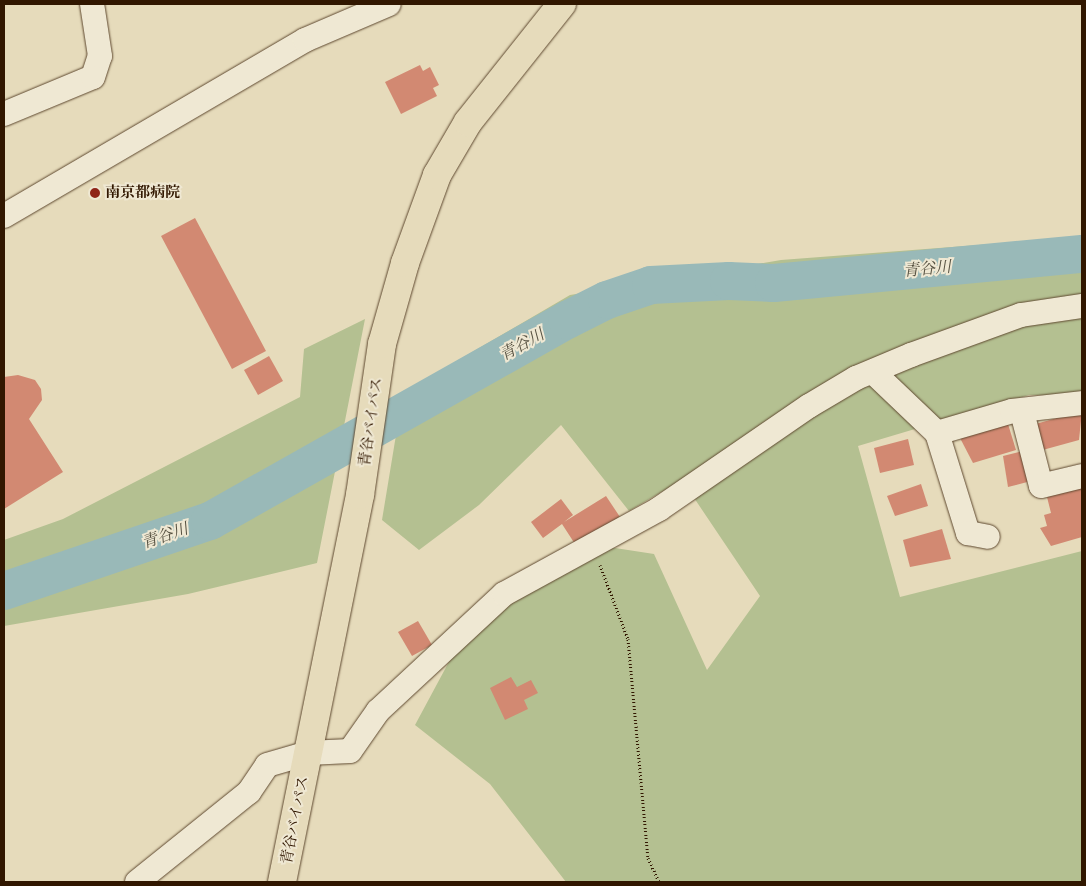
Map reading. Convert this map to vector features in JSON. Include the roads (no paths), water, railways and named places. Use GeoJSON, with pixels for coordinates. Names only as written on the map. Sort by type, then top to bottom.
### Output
{"type":"FeatureCollection","features":[{"type":"Feature","properties":{"kind":"highway","name":"青谷バイパス"},"geometry":{"type":"LineString","coordinates":[[282,882],[360,494],[382,344],[437,175],[468,122],[562,4]]}},
{"type":"Feature","properties":{"kind":"street"},"geometry":{"type":"LineString","coordinates":[[4,114],[94,77],[100,56],[92,4]]}},
{"type":"Feature","properties":{"kind":"street"},"geometry":{"type":"LineString","coordinates":[[4,216],[305,40],[389,4]]}},
{"type":"Feature","properties":{"kind":"street"},"geometry":{"type":"LineString","coordinates":[[137,882],[249,792],[267,765],[308,753],[350,751],[378,711],[504,594],[592,544],[659,509],[809,406],[873,372],[1022,315],[1082,306]]}},
{"type":"Feature","properties":{"kind":"street"},"geometry":{"type":"LineString","coordinates":[[873,372],[937,433],[968,534],[988,537]]}},
{"type":"Feature","properties":{"kind":"street"},"geometry":{"type":"LineString","coordinates":[[937,433],[1022,412],[1082,403]]}},
{"type":"Feature","properties":{"kind":"street"},"geometry":{"type":"LineString","coordinates":[[1022,412],[1040,486],[1082,476]]}},
{"type":"Feature","properties":{"kind":"waterway","name":"青谷川"},"geometry":{"type":"LineString","coordinates":[[4,591],[210,521],[567,320],[607,300],[651,285],[729,281],[774,283],[1082,254]]}},
{"type":"Feature","properties":{"kind":"place","name":"南京都病院"},"geometry":{"type":"Point","coordinates":[95,193]}}]}
